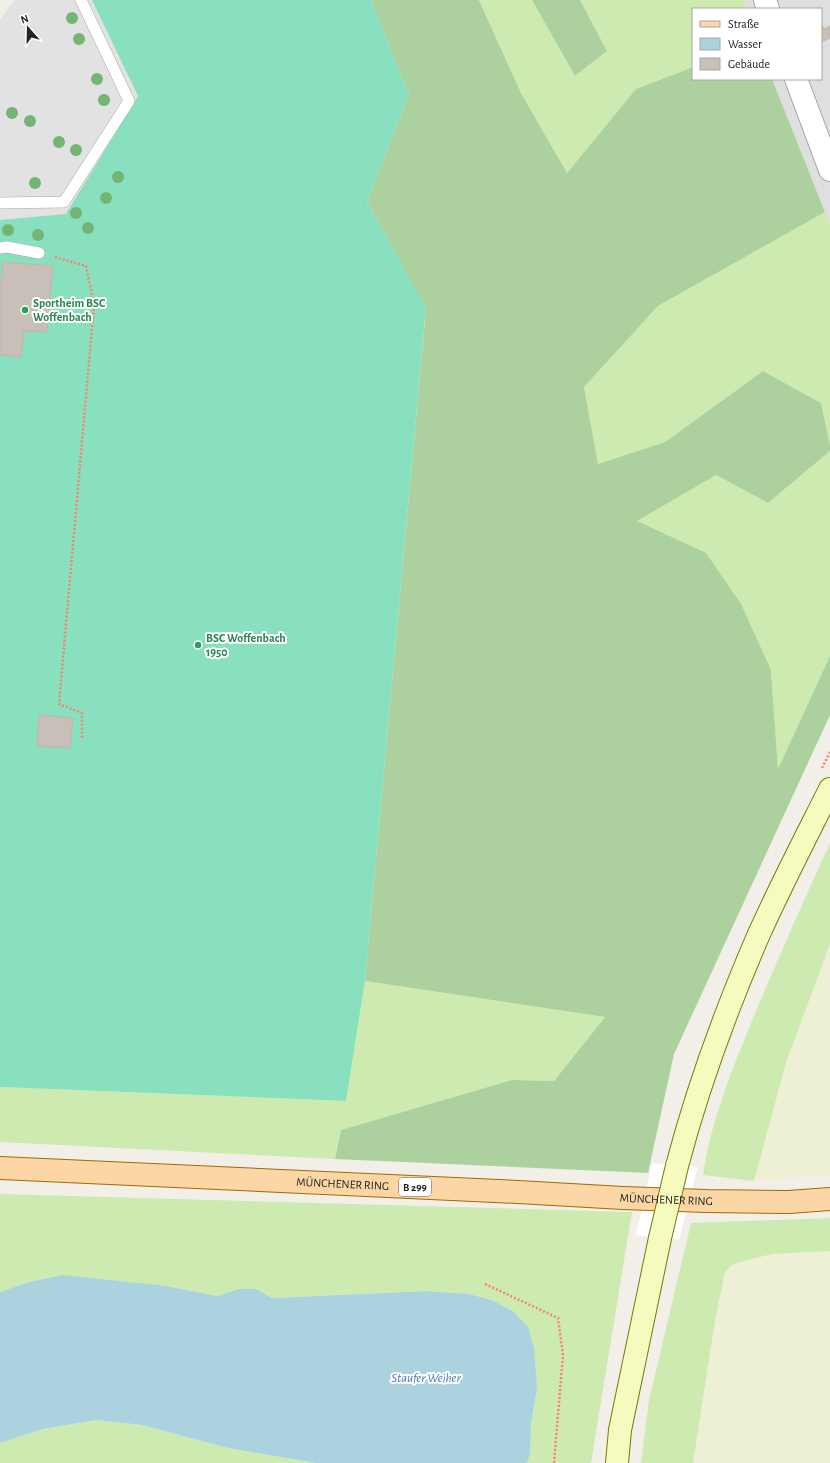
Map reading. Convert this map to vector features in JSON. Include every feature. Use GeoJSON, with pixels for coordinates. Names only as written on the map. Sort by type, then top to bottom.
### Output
{"type":"FeatureCollection","features":[{"type":"Feature","properties":{"kind":"main road","name":"MÜNCHENER RING"},"geometry":{"type":"LineString","coordinates":[[0,1168],[706,1202],[789,1202],[830,1199]]}},
{"type":"Feature","properties":{"kind":"street"},"geometry":{"type":"LineString","coordinates":[[796,80],[825,139],[830,170]]}},
{"type":"Feature","properties":{"kind":"street"},"geometry":{"type":"LineString","coordinates":[[617,1463],[620,1430],[660,1238],[677,1166],[696,1098],[734,992],[760,933],[830,789]]}},
{"type":"Feature","properties":{"kind":"lane"},"geometry":{"type":"LineString","coordinates":[[0,203],[64,202],[129,101],[81,0]]}},
{"type":"Feature","properties":{"kind":"lane"},"geometry":{"type":"LineString","coordinates":[[0,248],[7,247],[39,253]]}},
{"type":"Feature","properties":{"kind":"path"},"geometry":{"type":"LineString","coordinates":[[39,253],[86,266],[94,305],[59,704],[82,713],[82,738]]}},
{"type":"Feature","properties":{"kind":"path"},"geometry":{"type":"LineString","coordinates":[[485,1284],[558,1318],[563,1356],[554,1463]]}},
{"type":"Feature","properties":{"kind":"shaded area"},"geometry":{"type":"Polygon","coordinates":[[[15,0],[92,0],[138,96],[66,214],[0,220],[0,21],[15,0]]]}},
{"type":"Feature","properties":{"kind":"shaded area"},"geometry":{"type":"Polygon","coordinates":[[[744,0],[830,0],[830,224],[772,80],[822,80],[822,8],[747,8],[744,0]]]}},
{"type":"Feature","properties":{"kind":"green space","name":"BSC Woffenbach 1950"},"geometry":{"type":"Polygon","coordinates":[[[15,0],[371,0],[409,95],[367,202],[426,308],[365,981],[346,1101],[0,1087],[0,21],[15,0]]]}},
{"type":"Feature","properties":{"kind":"green space"},"geometry":{"type":"Polygon","coordinates":[[[371,0],[479,0],[521,93],[567,173],[636,89],[692,67],[692,80],[772,80],[825,212],[658,306],[584,387],[598,464],[665,442],[763,371],[821,403],[830,445],[830,451],[768,503],[716,475],[637,521],[706,553],[741,604],[771,670],[778,769],[830,656],[830,715],[674,1054],[648,1173],[335,1159],[341,1130],[512,1080],[554,1081],[605,1017],[365,981],[426,309],[367,202],[409,95],[371,0]]]}},
{"type":"Feature","properties":{"kind":"green space"},"geometry":{"type":"Polygon","coordinates":[[[479,0],[532,0],[575,76],[607,51],[580,0],[744,0],[747,8],[692,8],[692,67],[636,89],[567,173],[521,93],[479,0]]]}},
{"type":"Feature","properties":{"kind":"green space"},"geometry":{"type":"Polygon","coordinates":[[[532,0],[580,0],[607,51],[575,76],[532,0]]]}},
{"type":"Feature","properties":{"kind":"green space"},"geometry":{"type":"Polygon","coordinates":[[[825,212],[830,224],[830,445],[821,403],[763,371],[665,442],[598,464],[584,387],[658,306],[825,212]]]}},
{"type":"Feature","properties":{"kind":"green space"},"geometry":{"type":"Polygon","coordinates":[[[830,451],[830,656],[778,770],[771,670],[636,521],[716,475],[768,503],[830,451]]]}},
{"type":"Feature","properties":{"kind":"green space"},"geometry":{"type":"Polygon","coordinates":[[[830,843],[830,944],[786,1063],[754,1181],[703,1175],[711,1134],[731,1074],[772,973],[830,843]]]}},
{"type":"Feature","properties":{"kind":"green space"},"geometry":{"type":"Polygon","coordinates":[[[830,944],[830,1175],[754,1181],[786,1063],[830,944]]]}},
{"type":"Feature","properties":{"kind":"green space"},"geometry":{"type":"Polygon","coordinates":[[[365,981],[605,1017],[554,1081],[512,1080],[341,1130],[335,1159],[0,1142],[0,1087],[346,1101],[365,981]]]}},
{"type":"Feature","properties":{"kind":"green space"},"geometry":{"type":"Polygon","coordinates":[[[0,1194],[632,1212],[591,1463],[527,1463],[530,1454],[531,1424],[537,1388],[513,1311],[492,1300],[469,1294],[427,1291],[272,1298],[256,1289],[238,1289],[218,1296],[166,1286],[29,1282],[0,1292],[0,1194]]]}},
{"type":"Feature","properties":{"kind":"green space"},"geometry":{"type":"Polygon","coordinates":[[[830,1218],[830,1251],[772,1254],[733,1264],[725,1272],[715,1321],[693,1463],[641,1463],[649,1400],[691,1223],[830,1218]]]}},
{"type":"Feature","properties":{"kind":"green space"},"geometry":{"type":"Polygon","coordinates":[[[830,1251],[830,1463],[693,1463],[715,1321],[725,1272],[733,1264],[772,1254],[830,1251]]]}},
{"type":"Feature","properties":{"kind":"green space"},"geometry":{"type":"Polygon","coordinates":[[[96,1420],[142,1425],[228,1448],[315,1463],[0,1463],[0,1443],[43,1429],[96,1420]]]}},
{"type":"Feature","properties":{"kind":"water","name":"Staufer Weiher"},"geometry":{"type":"Polygon","coordinates":[[[63,1275],[166,1286],[218,1296],[238,1289],[256,1289],[272,1298],[427,1291],[469,1294],[492,1300],[513,1311],[528,1327],[534,1348],[537,1388],[531,1424],[530,1454],[527,1463],[315,1463],[228,1448],[142,1425],[96,1420],[43,1429],[0,1443],[0,1292],[29,1282],[63,1275]]]}},
{"type":"Feature","properties":{"kind":"pier"},"geometry":{"type":"Polygon","coordinates":[[[652,1163],[698,1167],[679,1240],[636,1235],[652,1163]]]}},
{"type":"Feature","properties":{"kind":"building"},"geometry":{"type":"Polygon","coordinates":[[[822,25],[824,29],[830,26],[830,38],[822,42],[822,25]]]}},
{"type":"Feature","properties":{"kind":"building","name":"Sportheim BSC Woffenbach"},"geometry":{"type":"Polygon","coordinates":[[[3,262],[53,266],[47,332],[24,331],[21,357],[0,355],[0,288],[3,262]]]}},
{"type":"Feature","properties":{"kind":"building"},"geometry":{"type":"Polygon","coordinates":[[[39,715],[73,718],[70,748],[37,746],[39,715]]]}},
{"type":"Feature","properties":{"kind":"place","name":"Sportheim BSC Woffenbach"},"geometry":{"type":"Point","coordinates":[25,310]}},
{"type":"Feature","properties":{"kind":"place","name":"BSC Woffenbach 1950"},"geometry":{"type":"Point","coordinates":[198,645]}}]}
